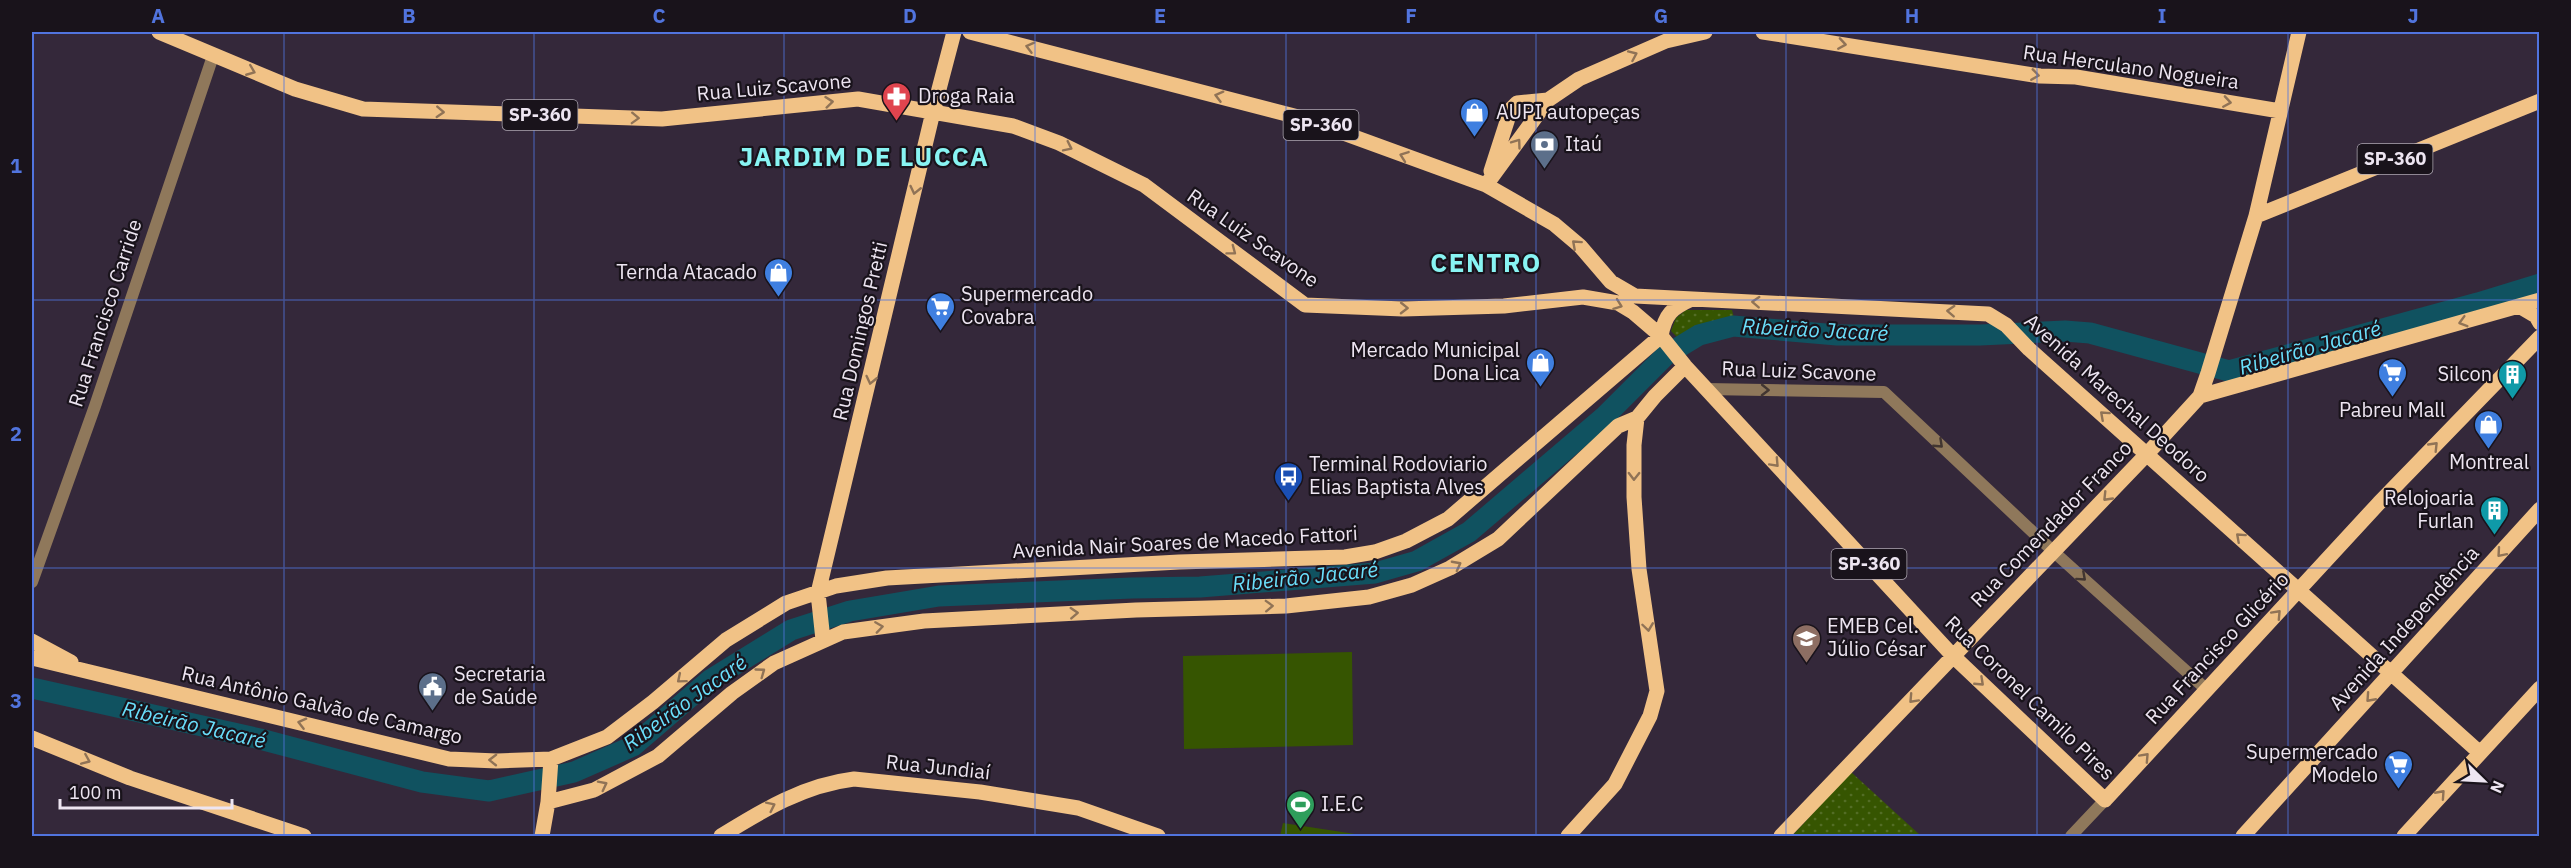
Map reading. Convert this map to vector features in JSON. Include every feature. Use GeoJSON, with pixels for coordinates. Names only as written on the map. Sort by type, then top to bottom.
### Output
{"type":"FeatureCollection","features":[{"type":"Feature","properties":{"kind":"main road","name":"Rua Luiz Scavone"},"geometry":{"type":"LineString","coordinates":[[159,32],[295,89],[363,109],[662,119],[858,99],[1013,126],[1059,143],[1144,185],[1305,305],[1403,309],[1504,306],[1583,297],[1618,303],[1633,312],[1663,339],[1706,389]]}},
{"type":"Feature","properties":{"kind":"main road","name":"Rua Domingos Pretti"},"geometry":{"type":"LineString","coordinates":[[823,637],[819,596],[933,112],[954,32]]}},
{"type":"Feature","properties":{"kind":"main road","name":"SP-360"},"geometry":{"type":"LineString","coordinates":[[970,32],[1302,118],[1486,185],[1554,224],[1580,246],[1602,272]]}},
{"type":"Feature","properties":{"kind":"main road"},"geometry":{"type":"LineString","coordinates":[[1486,185],[1548,100],[1579,79],[1666,41],[1705,32]]}},
{"type":"Feature","properties":{"kind":"main road","name":"Rua Herculano Nogueira"},"geometry":{"type":"LineString","coordinates":[[1764,32],[2040,76],[2076,77],[2280,111]]}},
{"type":"Feature","properties":{"kind":"main road"},"geometry":{"type":"LineString","coordinates":[[2200,396],[2256,216],[2300,32]]}},
{"type":"Feature","properties":{"kind":"main road"},"geometry":{"type":"LineString","coordinates":[[1486,185],[1511,109],[1517,104],[1548,100]]}},
{"type":"Feature","properties":{"kind":"main road","name":"SP-360"},"geometry":{"type":"LineString","coordinates":[[2256,216],[2540,102]]}},
{"type":"Feature","properties":{"kind":"main road"},"geometry":{"type":"LineString","coordinates":[[1528,104],[1533,112],[1531,123]]}},
{"type":"Feature","properties":{"kind":"main road"},"geometry":{"type":"LineString","coordinates":[[1583,297],[1593,292],[1600,283],[1602,272]]}},
{"type":"Feature","properties":{"kind":"main road","name":"Avenida Marechal Deodoro"},"geometry":{"type":"LineString","coordinates":[[1602,272],[1611,282],[1635,296],[1969,311],[1988,314],[2006,325],[2029,349],[2479,752]]}},
{"type":"Feature","properties":{"kind":"main road"},"geometry":{"type":"LineString","coordinates":[[1663,339],[1664,321],[1676,306],[1692,299]]}},
{"type":"Feature","properties":{"kind":"main road"},"geometry":{"type":"LineString","coordinates":[[2200,396],[2540,300]]}},
{"type":"Feature","properties":{"kind":"main road"},"geometry":{"type":"LineString","coordinates":[[2519,306],[2536,316],[2540,323]]}},
{"type":"Feature","properties":{"kind":"main road","name":"Rua Francisco Glicério"},"geometry":{"type":"LineString","coordinates":[[2105,800],[2394,488],[2540,337]]}},
{"type":"Feature","properties":{"kind":"main road","name":"Avenida Nair Soares de Macedo Fattori"},"geometry":{"type":"LineString","coordinates":[[551,764],[607,736],[653,702],[726,640],[786,603],[819,596],[836,586],[887,579],[1179,562],[1345,557],[1376,552],[1406,541],[1448,519],[1663,339]]}},
{"type":"Feature","properties":{"kind":"main road"},"geometry":{"type":"LineString","coordinates":[[548,798],[594,790],[658,756],[732,693],[774,663],[823,637],[843,632],[924,621],[1136,610],[1286,606],[1369,597],[1390,592],[1450,568],[1498,539],[1618,426],[1637,418],[1683,364]]}},
{"type":"Feature","properties":{"kind":"main road","name":"Rua Coronel Camilo Pires"},"geometry":{"type":"LineString","coordinates":[[1706,389],[1953,656],[2105,800]]}},
{"type":"Feature","properties":{"kind":"main road","name":"Rua Comendador Franco"},"geometry":{"type":"LineString","coordinates":[[1781,837],[2200,396]]}},
{"type":"Feature","properties":{"kind":"main road"},"geometry":{"type":"LineString","coordinates":[[1568,837],[1615,784],[1650,716],[1658,691],[1639,569],[1634,497],[1637,418]]}},
{"type":"Feature","properties":{"kind":"main road","name":"Avenida Independência"},"geometry":{"type":"LineString","coordinates":[[2243,837],[2540,509]]}},
{"type":"Feature","properties":{"kind":"main road","name":"Rua Antônio Galvão de Camargo"},"geometry":{"type":"LineString","coordinates":[[32,641],[86,671]]}},
{"type":"Feature","properties":{"kind":"main road","name":"Rua Antônio Galvão de Camargo"},"geometry":{"type":"LineString","coordinates":[[32,658],[449,759],[551,764]]}},
{"type":"Feature","properties":{"kind":"main road"},"geometry":{"type":"LineString","coordinates":[[2404,837],[2479,752],[2540,688]]}},
{"type":"Feature","properties":{"kind":"main road"},"geometry":{"type":"LineString","coordinates":[[32,738],[130,778],[304,837]]}},
{"type":"Feature","properties":{"kind":"main road"},"geometry":{"type":"LineString","coordinates":[[542,837],[551,764]]}},
{"type":"Feature","properties":{"kind":"main road","name":"Rua Jundiaí"},"geometry":{"type":"LineString","coordinates":[[721,837],[763,810],[800,792],[854,779],[980,792],[1078,808],[1158,837]]}},
{"type":"Feature","properties":{"kind":"street","name":"Rua Francisco Carride"},"geometry":{"type":"LineString","coordinates":[[32,582],[95,406],[213,56]]}},
{"type":"Feature","properties":{"kind":"street","name":"Rua Luiz Scavone"},"geometry":{"type":"LineString","coordinates":[[1706,389],[1884,392],[2054,552],[2207,690]]}},
{"type":"Feature","properties":{"kind":"street","name":"Rua Francisco Glicério"},"geometry":{"type":"LineString","coordinates":[[2071,837],[2105,800]]}},
{"type":"Feature","properties":{"kind":"green space"},"geometry":{"type":"Polygon","coordinates":[[[1686,310],[1732,310],[1734,318],[1697,328],[1680,340],[1671,331],[1676,318],[1686,310]]]}},
{"type":"Feature","properties":{"kind":"green space"},"geometry":{"type":"Polygon","coordinates":[[[1352,652],[1353,745],[1184,749],[1183,656],[1352,652]]]}},
{"type":"Feature","properties":{"kind":"green space"},"geometry":{"type":"Polygon","coordinates":[[[1851,772],[1921,836],[1792,836],[1851,772]]]}},
{"type":"Feature","properties":{"kind":"green space","name":"I.E.C"},"geometry":{"type":"Polygon","coordinates":[[[1283,823],[1355,834],[1354,836],[1280,836],[1283,823]]]}},
{"type":"Feature","properties":{"kind":"waterway","name":"Ribeirão Jacaré"},"geometry":{"type":"LineString","coordinates":[[32,688],[260,739],[422,782],[489,791],[574,772],[633,746],[710,680],[791,630],[850,611],[939,596],[1200,587],[1375,573],[1417,561],[1469,532],[1605,416],[1666,355],[1699,335],[1733,326],[1837,335],[1980,335],[2065,331],[2090,333],[2229,371],[2540,284]]}},
{"type":"Feature","properties":{"kind":"place","name":"Droga Raia"},"geometry":{"type":"Point","coordinates":[897,122]}},
{"type":"Feature","properties":{"kind":"place","name":"AUPI autopeças"},"geometry":{"type":"Point","coordinates":[1475,138]}},
{"type":"Feature","properties":{"kind":"place","name":"Itaú"},"geometry":{"type":"Point","coordinates":[1544,170]}},
{"type":"Feature","properties":{"kind":"place","name":"Ternda Atacado"},"geometry":{"type":"Point","coordinates":[778,298]}},
{"type":"Feature","properties":{"kind":"place","name":"Supermercado Covabra"},"geometry":{"type":"Point","coordinates":[940,332]}},
{"type":"Feature","properties":{"kind":"place","name":"Mercado Municipal Dona Lica"},"geometry":{"type":"Point","coordinates":[1541,388]}},
{"type":"Feature","properties":{"kind":"place","name":"Pabreu Mall"},"geometry":{"type":"Point","coordinates":[2392,398]}},
{"type":"Feature","properties":{"kind":"place","name":"Silcon"},"geometry":{"type":"Point","coordinates":[2513,400]}},
{"type":"Feature","properties":{"kind":"place","name":"Montreal"},"geometry":{"type":"Point","coordinates":[2489,450]}},
{"type":"Feature","properties":{"kind":"place","name":"Terminal Rodoviario Elias Baptista Alves"},"geometry":{"type":"Point","coordinates":[1288,502]}},
{"type":"Feature","properties":{"kind":"place","name":"Relojoaria Furlan"},"geometry":{"type":"Point","coordinates":[2495,536]}},
{"type":"Feature","properties":{"kind":"place","name":"EMEB Cel. Júlio César"},"geometry":{"type":"Point","coordinates":[1806,664]}},
{"type":"Feature","properties":{"kind":"place","name":"Secretaria de Saúde"},"geometry":{"type":"Point","coordinates":[433,712]}},
{"type":"Feature","properties":{"kind":"place","name":"Supermercado Modelo"},"geometry":{"type":"Point","coordinates":[2399,790]}},
{"type":"Feature","properties":{"kind":"place","name":"I.E.C"},"geometry":{"type":"Point","coordinates":[1300,830]}},
{"type":"Feature","properties":{"kind":"district","name":"JARDIM DE LUCCA"},"geometry":{"type":"Point","coordinates":[864,157]}},
{"type":"Feature","properties":{"kind":"district","name":"CENTRO"},"geometry":{"type":"Point","coordinates":[1486,263]}}]}
